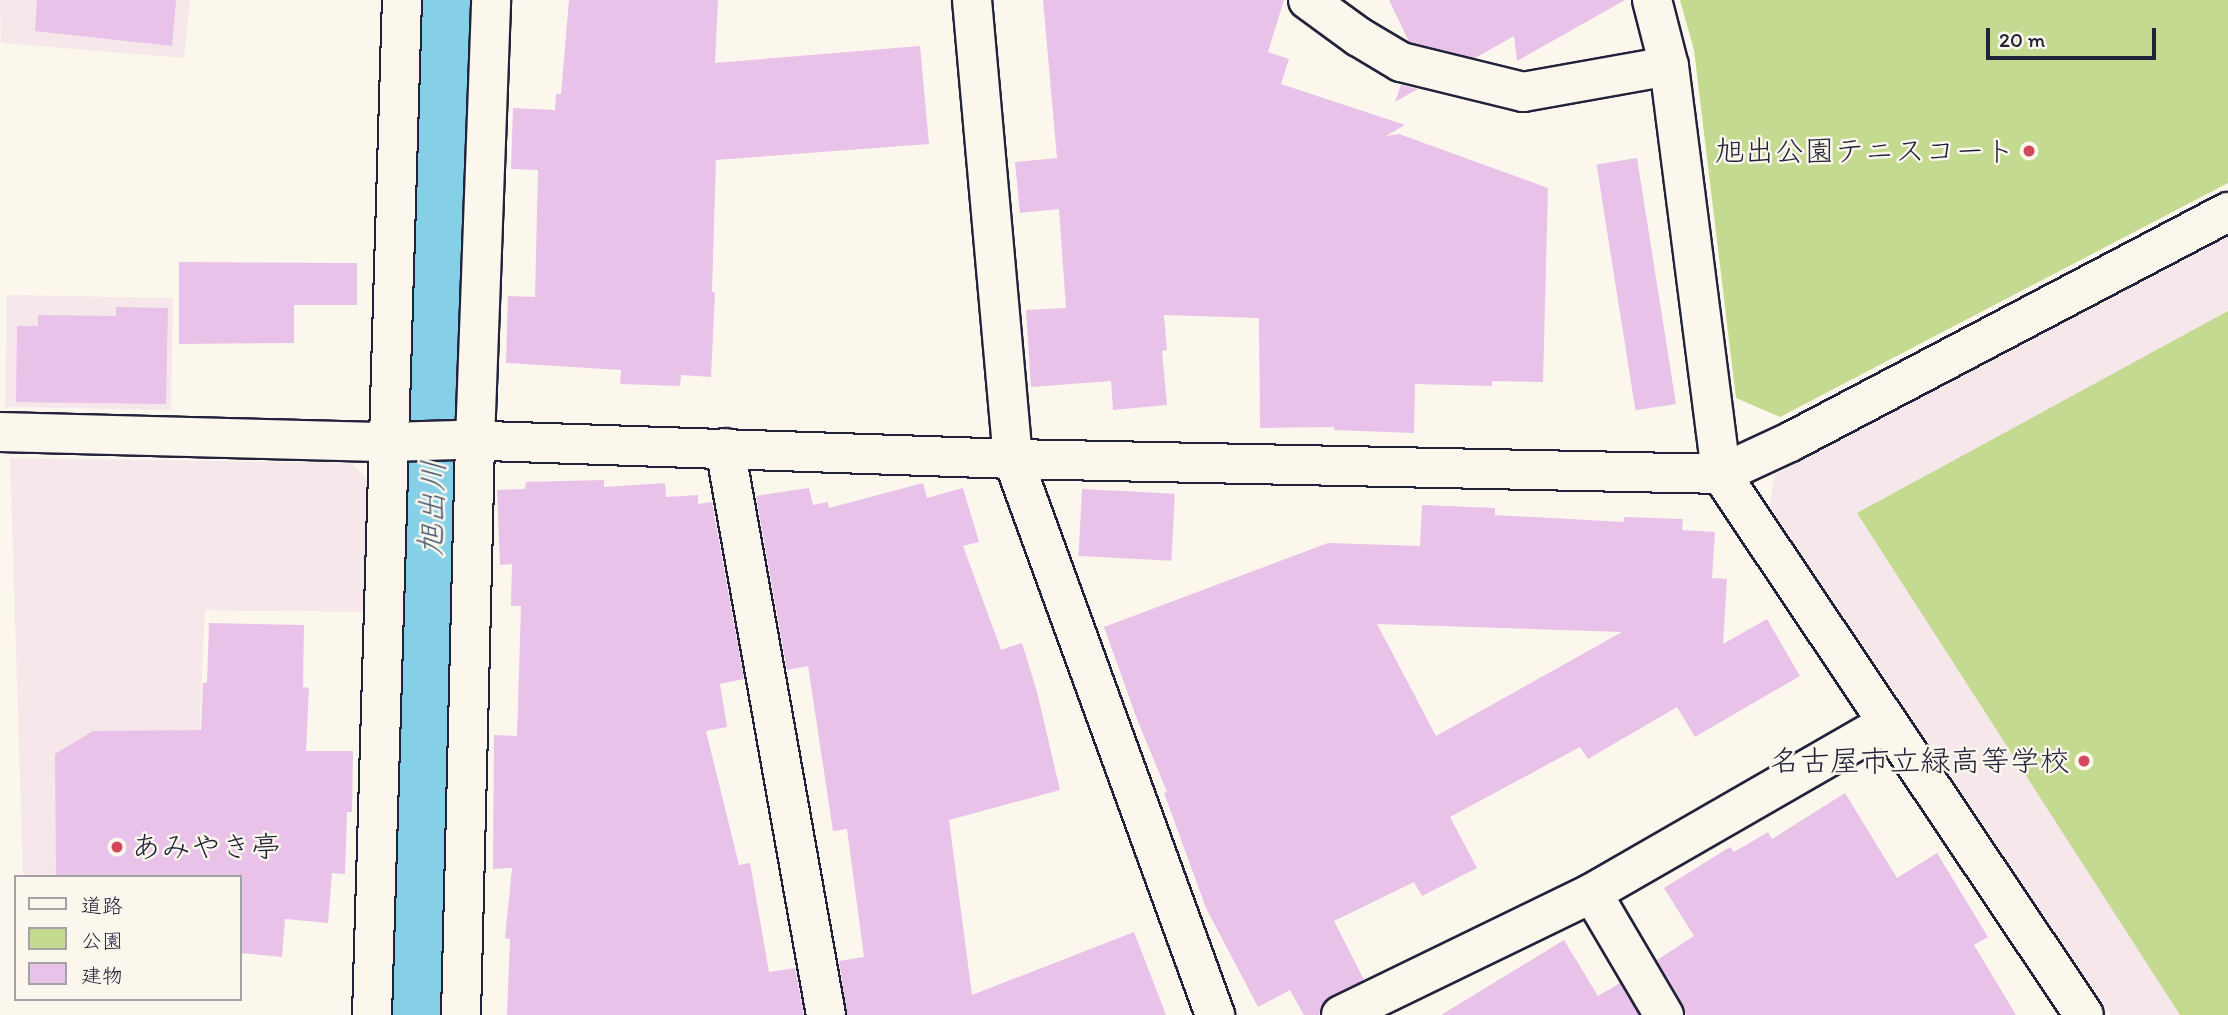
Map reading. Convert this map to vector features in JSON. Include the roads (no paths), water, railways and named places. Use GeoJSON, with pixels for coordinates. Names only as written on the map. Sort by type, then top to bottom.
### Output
{"type":"FeatureCollection","features":[{"type":"Feature","properties":{"kind":"street"},"geometry":{"type":"LineString","coordinates":[[372,1015],[401,441],[402,0]]}},
{"type":"Feature","properties":{"kind":"street"},"geometry":{"type":"LineString","coordinates":[[461,1015],[467,441],[491,0]]}},
{"type":"Feature","properties":{"kind":"street"},"geometry":{"type":"LineString","coordinates":[[972,0],[1013,459],[1214,1015]]}},
{"type":"Feature","properties":{"kind":"street"},"geometry":{"type":"LineString","coordinates":[[1308,0],[1359,37],[1401,62],[1523,92],[1669,66]]}},
{"type":"Feature","properties":{"kind":"street"},"geometry":{"type":"LineString","coordinates":[[1652,0],[1669,66],[1721,474],[1886,724],[2084,1015]]}},
{"type":"Feature","properties":{"kind":"street"},"geometry":{"type":"LineString","coordinates":[[0,432],[467,441],[1013,459],[1721,474],[1802,436],[2228,212]]}},
{"type":"Feature","properties":{"kind":"street"},"geometry":{"type":"LineString","coordinates":[[725,448],[826,1015]]}},
{"type":"Feature","properties":{"kind":"street"},"geometry":{"type":"LineString","coordinates":[[1341,1015],[1592,893],[1886,724]]}},
{"type":"Feature","properties":{"kind":"street"},"geometry":{"type":"LineString","coordinates":[[1592,893],[1664,1015]]}},
{"type":"Feature","properties":{"kind":"waterway","name":"旭出川"},"geometry":{"type":"LineString","coordinates":[[419,1015],[446,0]]}},
{"type":"Feature","properties":{"kind":"place","name":"旭出公園テニスコート"},"geometry":{"type":"Point","coordinates":[2029,151]}},
{"type":"Feature","properties":{"kind":"place","name":"名古屋市立緑高等学校"},"geometry":{"type":"Point","coordinates":[2084,761]}},
{"type":"Feature","properties":{"kind":"place","name":"あみやき亭"},"geometry":{"type":"Point","coordinates":[117,847]}}]}
